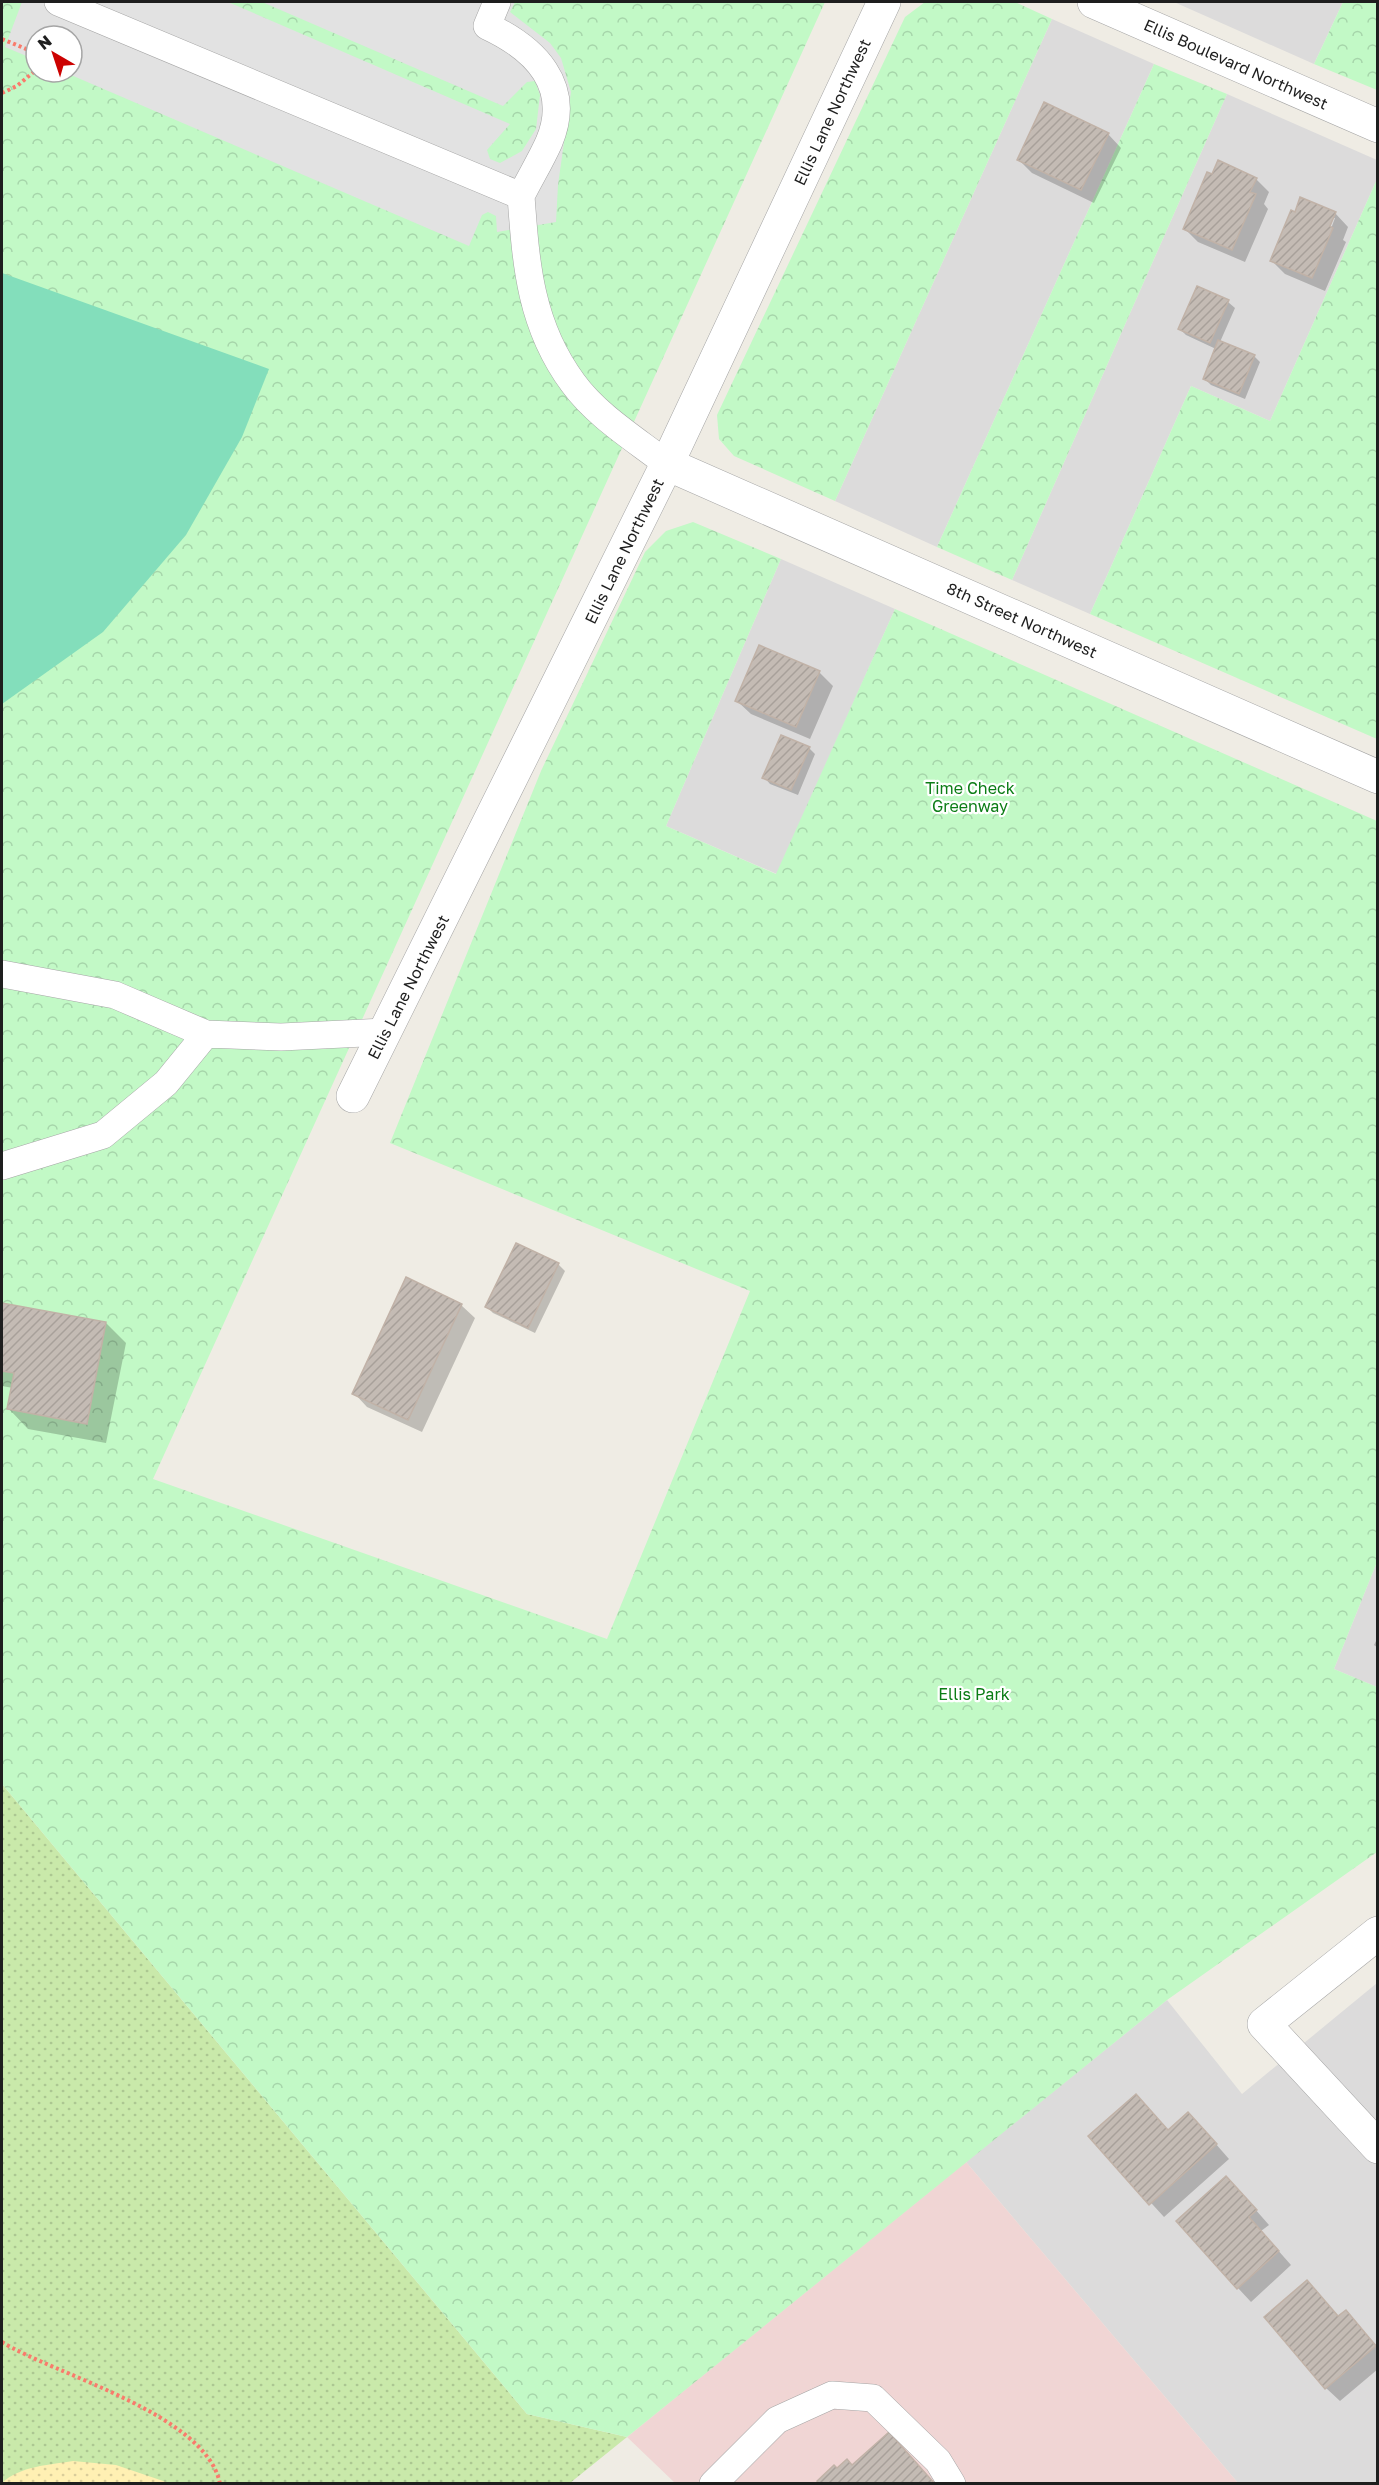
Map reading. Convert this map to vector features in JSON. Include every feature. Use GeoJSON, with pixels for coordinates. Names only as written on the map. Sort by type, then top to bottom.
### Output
{"type":"FeatureCollection","features":[{"type":"Feature","properties":{"kind":"street","name":"Ellis Lane Northwest"},"geometry":{"type":"LineString","coordinates":[[353,1096],[666,464],[884,2]]}},
{"type":"Feature","properties":{"kind":"street","name":"Ellis Boulevard Northwest"},"geometry":{"type":"LineString","coordinates":[[1094,2],[1377,126]]}},
{"type":"Feature","properties":{"kind":"street","name":"8th Street Northwest"},"geometry":{"type":"LineString","coordinates":[[666,464],[1377,777]]}},
{"type":"Feature","properties":{"kind":"street"},"geometry":{"type":"LineString","coordinates":[[1377,1933],[1264,2024],[1377,2147]]}},
{"type":"Feature","properties":{"kind":"lane"},"geometry":{"type":"LineString","coordinates":[[58,2],[521,196]]}},
{"type":"Feature","properties":{"kind":"lane"},"geometry":{"type":"LineString","coordinates":[[497,2],[487,26],[513,39],[538,59],[551,81],[555,108],[550,140],[521,196],[526,270],[542,329],[573,383],[600,411],[666,464]]}},
{"type":"Feature","properties":{"kind":"lane"},"geometry":{"type":"LineString","coordinates":[[2,974],[115,995],[206,1034],[281,1037],[386,1032]]}},
{"type":"Feature","properties":{"kind":"lane"},"geometry":{"type":"LineString","coordinates":[[2,1166],[103,1135],[166,1083],[206,1034]]}},
{"type":"Feature","properties":{"kind":"lane"},"geometry":{"type":"LineString","coordinates":[[712,2484],[777,2420],[831,2395],[873,2398],[938,2461],[952,2484]]}},
{"type":"Feature","properties":{"kind":"path"},"geometry":{"type":"LineString","coordinates":[[2,39],[24,48]]}},
{"type":"Feature","properties":{"kind":"path"},"geometry":{"type":"LineString","coordinates":[[2,93],[24,80]]}},
{"type":"Feature","properties":{"kind":"path"},"geometry":{"type":"LineString","coordinates":[[2,2342],[122,2395],[178,2430],[205,2453],[220,2484]]}},
{"type":"Feature","properties":{"kind":"shaded area"},"geometry":{"type":"Polygon","coordinates":[[[22,2],[228,2],[510,124],[487,150],[490,159],[500,163],[522,151],[536,129],[540,95],[535,81],[527,82],[503,106],[262,2],[515,2],[510,12],[550,43],[561,58],[571,92],[558,185],[556,222],[497,232],[496,216],[488,212],[482,215],[469,246],[84,81],[84,24],[24,24],[24,55],[5,47],[22,2]]]}},
{"type":"Feature","properties":{"kind":"shaded area"},"geometry":{"type":"Polygon","coordinates":[[[1174,2],[1343,2],[1314,64],[1174,2]]]}},
{"type":"Feature","properties":{"kind":"shaded area"},"geometry":{"type":"Polygon","coordinates":[[[1052,19],[1154,64],[937,547],[835,501],[1052,19]]]}},
{"type":"Feature","properties":{"kind":"shaded area"},"geometry":{"type":"Polygon","coordinates":[[[1227,94],[1377,160],[1377,179],[1270,421],[1191,386],[1090,614],[1012,580],[1227,94]]]}},
{"type":"Feature","properties":{"kind":"shaded area"},"geometry":{"type":"Polygon","coordinates":[[[781,559],[895,609],[777,874],[666,826],[781,559]]]}},
{"type":"Feature","properties":{"kind":"shaded area"},"geometry":{"type":"Polygon","coordinates":[[[1377,1562],[1377,1687],[1334,1669],[1377,1562]]]}},
{"type":"Feature","properties":{"kind":"shaded area"},"geometry":{"type":"Polygon","coordinates":[[[1377,1983],[1377,2483],[1238,2483],[966,2162],[1167,2000],[1242,2094],[1377,1983]]]}},
{"type":"Feature","properties":{"kind":"shaded area"},"geometry":{"type":"Polygon","coordinates":[[[966,2162],[1238,2483],[675,2483],[627,2437],[966,2162]]]}},
{"type":"Feature","properties":{"kind":"green space","name":"Ellis Park"},"geometry":{"type":"Polygon","coordinates":[[[2,2],[825,2],[153,1479],[607,1639],[750,1291],[390,1143],[541,771],[645,552],[666,531],[693,522],[781,559],[666,826],[776,874],[895,609],[1377,821],[1377,1562],[1334,1669],[1377,1687],[1377,1852],[1167,2000],[627,2437],[527,2414],[2,1784],[2,2]]]}},
{"type":"Feature","properties":{"kind":"green space"},"geometry":{"type":"Polygon","coordinates":[[[925,2],[1015,2],[1052,19],[835,501],[734,456],[719,439],[717,415],[905,17],[925,2]]]}},
{"type":"Feature","properties":{"kind":"green space"},"geometry":{"type":"Polygon","coordinates":[[[1343,2],[1377,2],[1377,90],[1314,64],[1343,2]]]}},
{"type":"Feature","properties":{"kind":"green space"},"geometry":{"type":"Polygon","coordinates":[[[1154,64],[1227,94],[1012,580],[937,547],[1154,64]]]}},
{"type":"Feature","properties":{"kind":"green space"},"geometry":{"type":"Polygon","coordinates":[[[1377,179],[1377,739],[1090,614],[1191,386],[1270,421],[1377,179]]]}},
{"type":"Feature","properties":{"kind":"green space"},"geometry":{"type":"Polygon","coordinates":[[[2,273],[269,369],[242,437],[186,535],[103,632],[2,704],[2,273]]]}},
{"type":"Feature","properties":{"kind":"green space"},"geometry":{"type":"Polygon","coordinates":[[[2,1784],[527,2414],[627,2437],[570,2483],[2,2483],[2,1784]]]}},
{"type":"Feature","properties":{"kind":"sand"},"geometry":{"type":"Polygon","coordinates":[[[73,2461],[116,2465],[169,2483],[2,2483],[9,2477],[26,2470],[73,2461]]]}},
{"type":"Feature","properties":{"kind":"building"},"geometry":{"type":"Polygon","coordinates":[[[1044,102],[1109,133],[1081,190],[1017,160],[1044,102]]]}},
{"type":"Feature","properties":{"kind":"building"},"geometry":{"type":"Polygon","coordinates":[[[1218,160],[1257,178],[1250,192],[1256,194],[1232,250],[1183,229],[1207,172],[1212,174],[1218,160]]]}},
{"type":"Feature","properties":{"kind":"building"},"geometry":{"type":"Polygon","coordinates":[[[1300,197],[1336,212],[1330,226],[1333,228],[1312,278],[1270,261],[1291,210],[1295,212],[1300,197]]]}},
{"type":"Feature","properties":{"kind":"building"},"geometry":{"type":"Polygon","coordinates":[[[1197,286],[1229,300],[1210,343],[1178,329],[1197,286]]]}},
{"type":"Feature","properties":{"kind":"building"},"geometry":{"type":"Polygon","coordinates":[[[1218,340],[1255,355],[1239,394],[1203,379],[1218,340]]]}},
{"type":"Feature","properties":{"kind":"building"},"geometry":{"type":"Polygon","coordinates":[[[759,645],[820,671],[796,727],[735,701],[759,645]]]}},
{"type":"Feature","properties":{"kind":"building"},"geometry":{"type":"Polygon","coordinates":[[[781,735],[810,747],[791,790],[762,778],[781,735]]]}},
{"type":"Feature","properties":{"kind":"building"},"geometry":{"type":"Polygon","coordinates":[[[516,1243],[559,1263],[528,1328],[485,1307],[516,1243]]]}},
{"type":"Feature","properties":{"kind":"building"},"geometry":{"type":"Polygon","coordinates":[[[406,1277],[462,1304],[408,1420],[352,1394],[406,1277]]]}},
{"type":"Feature","properties":{"kind":"building"},"geometry":{"type":"Polygon","coordinates":[[[2,1303],[106,1322],[87,1424],[7,1409],[14,1373],[2,1371],[2,1303]]]}},
{"type":"Feature","properties":{"kind":"building"},"geometry":{"type":"Polygon","coordinates":[[[1136,2094],[1168,2130],[1188,2112],[1217,2144],[1149,2205],[1088,2136],[1136,2094]]]}},
{"type":"Feature","properties":{"kind":"building"},"geometry":{"type":"Polygon","coordinates":[[[1226,2176],[1257,2210],[1249,2217],[1279,2251],[1237,2289],[1176,2221],[1226,2176]]]}},
{"type":"Feature","properties":{"kind":"building"},"geometry":{"type":"Polygon","coordinates":[[[1307,2280],[1338,2316],[1346,2310],[1376,2346],[1325,2389],[1264,2317],[1307,2280]]]}},
{"type":"Feature","properties":{"kind":"building"},"geometry":{"type":"Polygon","coordinates":[[[889,2432],[935,2484],[819,2484],[817,2481],[834,2465],[837,2468],[847,2459],[852,2465],[889,2432]]]}},
{"type":"Feature","properties":{"kind":"park label","name":"Time Check Greenway"},"geometry":{"type":"Point","coordinates":[970,797]}}]}
